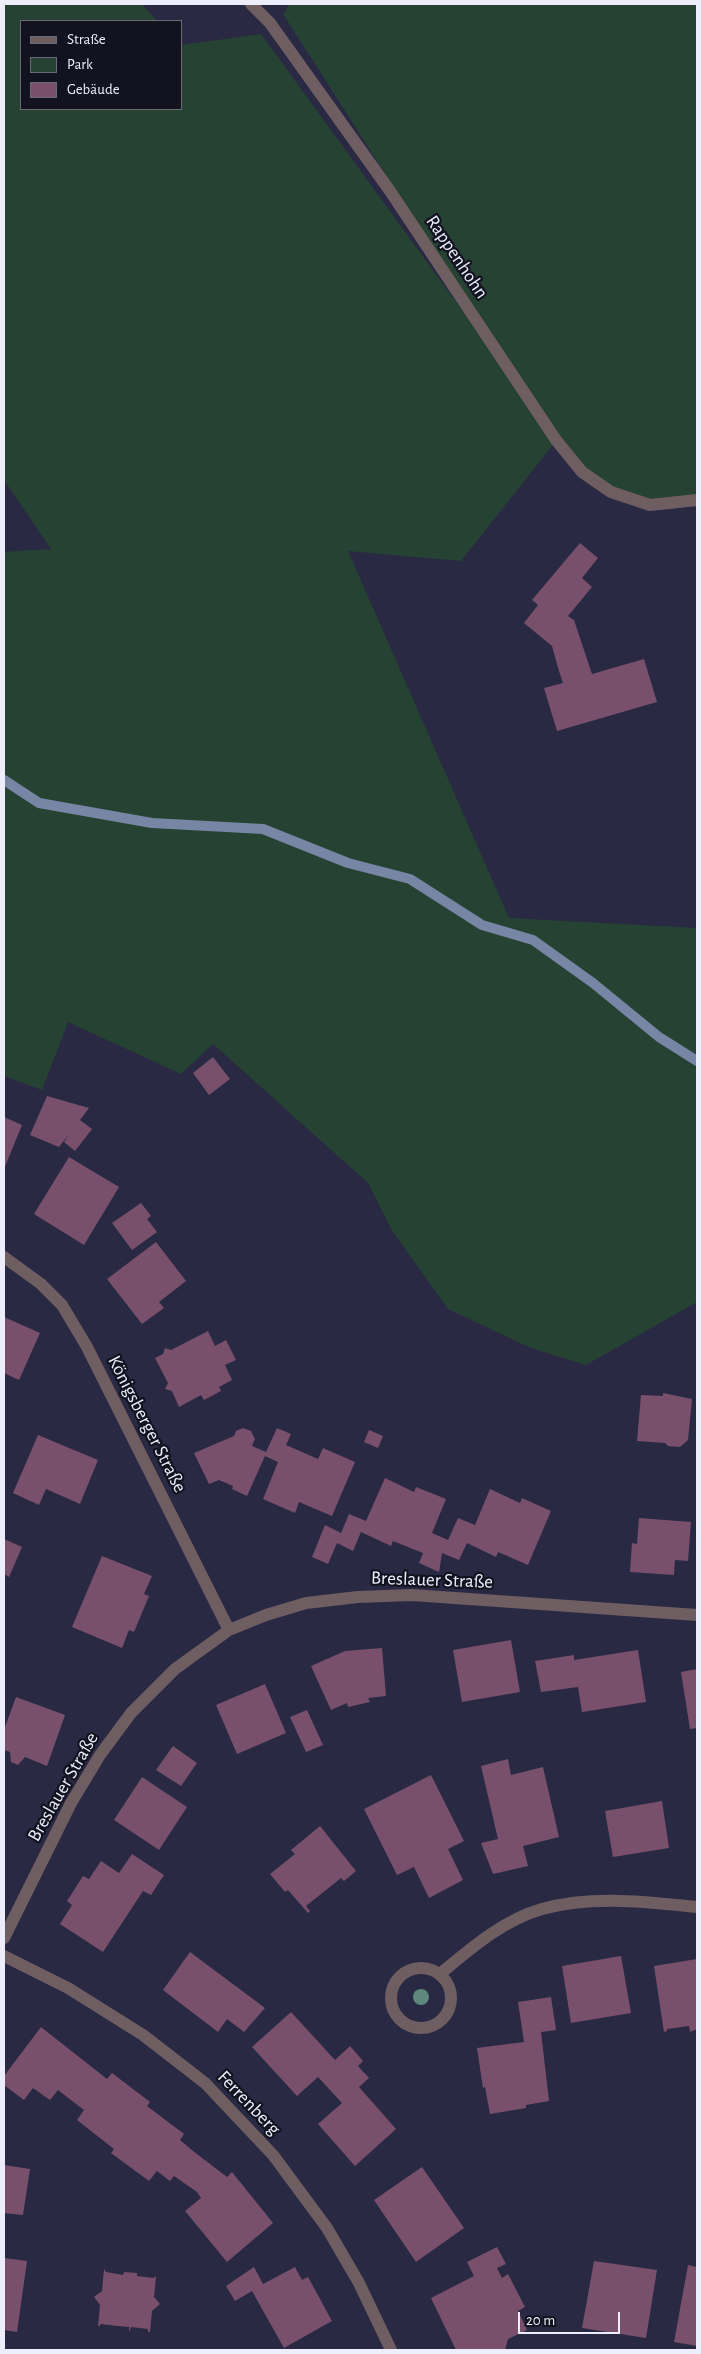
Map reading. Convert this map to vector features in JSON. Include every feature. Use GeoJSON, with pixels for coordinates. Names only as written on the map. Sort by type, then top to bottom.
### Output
{"type":"FeatureCollection","features":[{"type":"Feature","properties":{"kind":"street","name":"Rappenhohn"},"geometry":{"type":"LineString","coordinates":[[251,4],[270,23],[390,191],[561,447],[582,472],[611,492],[650,505],[697,500]]}},
{"type":"Feature","properties":{"kind":"street","name":"Königsberger Straße"},"geometry":{"type":"LineString","coordinates":[[4,1257],[41,1284],[62,1305],[88,1347],[229,1630]]}},
{"type":"Feature","properties":{"kind":"street","name":"Breslauer Straße"},"geometry":{"type":"LineString","coordinates":[[4,1938],[72,1803],[100,1755],[131,1714],[175,1668],[229,1630],[266,1615],[306,1603],[358,1597],[412,1595],[697,1615]]}},
{"type":"Feature","properties":{"kind":"street"},"geometry":{"type":"LineString","coordinates":[[440,1974],[471,1949],[503,1927],[541,1909],[598,1901],[630,1901],[697,1907]]}},
{"type":"Feature","properties":{"kind":"street","name":"Ferrenberg"},"geometry":{"type":"LineString","coordinates":[[4,1956],[68,1988],[143,2034],[205,2083],[273,2155],[327,2228],[359,2284],[391,2350]]}},
{"type":"Feature","properties":{"kind":"street"},"geometry":{"type":"LineString","coordinates":[[413,1969],[432,1970],[440,1974],[446,1981],[452,2001],[442,2019],[434,2025],[423,2028],[413,2027],[404,2022],[396,2014],[392,2006],[393,1987],[398,1979],[413,1969]]}},
{"type":"Feature","properties":{"kind":"green space"},"geometry":{"type":"Polygon","coordinates":[[[4,4],[142,4],[156,20],[20,20],[20,110],[182,110],[182,45],[261,34],[550,431],[283,14],[290,4],[697,4],[697,500],[650,505],[611,492],[556,441],[461,561],[348,551],[509,918],[697,928],[697,1302],[586,1365],[531,1348],[448,1309],[391,1229],[368,1183],[213,1044],[181,1074],[68,1022],[42,1090],[4,1076],[4,552],[51,549],[4,480],[4,4]]]}},
{"type":"Feature","properties":{"kind":"building"},"geometry":{"type":"Polygon","coordinates":[[[580,543],[598,558],[582,578],[592,587],[568,616],[574,620],[592,674],[644,659],[657,702],[557,731],[544,688],[563,683],[552,646],[524,623],[538,605],[532,600],[580,543]]]}},
{"type":"Feature","properties":{"kind":"building"},"geometry":{"type":"Polygon","coordinates":[[[213,1057],[230,1079],[209,1095],[193,1073],[213,1057]]]}},
{"type":"Feature","properties":{"kind":"building"},"geometry":{"type":"Polygon","coordinates":[[[47,1096],[89,1108],[80,1120],[92,1129],[75,1151],[64,1142],[69,1134],[59,1147],[30,1135],[47,1096]]]}},
{"type":"Feature","properties":{"kind":"building"},"geometry":{"type":"Polygon","coordinates":[[[4,1117],[22,1125],[4,1169],[4,1117]]]}},
{"type":"Feature","properties":{"kind":"building"},"geometry":{"type":"Polygon","coordinates":[[[69,1157],[119,1187],[84,1245],[34,1214],[69,1157]]]}},
{"type":"Feature","properties":{"kind":"building"},"geometry":{"type":"Polygon","coordinates":[[[141,1203],[151,1216],[147,1219],[157,1232],[132,1250],[112,1223],[141,1203]]]}},
{"type":"Feature","properties":{"kind":"building"},"geometry":{"type":"Polygon","coordinates":[[[156,1242],[186,1281],[159,1302],[164,1308],[142,1324],[107,1279],[156,1242]]]}},
{"type":"Feature","properties":{"kind":"building"},"geometry":{"type":"Polygon","coordinates":[[[4,1317],[40,1333],[19,1380],[4,1373],[4,1317]]]}},
{"type":"Feature","properties":{"kind":"building"},"geometry":{"type":"Polygon","coordinates":[[[208,1331],[215,1346],[226,1340],[236,1360],[225,1365],[232,1380],[219,1387],[221,1391],[204,1400],[201,1395],[179,1407],[172,1391],[165,1389],[168,1383],[155,1358],[163,1354],[165,1348],[171,1350],[208,1331]]]}},
{"type":"Feature","properties":{"kind":"building"},"geometry":{"type":"Polygon","coordinates":[[[663,1393],[692,1399],[688,1440],[680,1447],[668,1446],[665,1443],[637,1441],[641,1395],[663,1396],[663,1393]]]}},
{"type":"Feature","properties":{"kind":"building"},"geometry":{"type":"Polygon","coordinates":[[[243,1428],[251,1431],[255,1439],[252,1446],[266,1452],[277,1428],[291,1434],[286,1445],[318,1459],[323,1448],[355,1462],[332,1516],[299,1502],[295,1513],[263,1499],[278,1462],[265,1456],[247,1496],[232,1489],[233,1486],[219,1480],[209,1484],[194,1453],[234,1436],[236,1431],[243,1428]]]}},
{"type":"Feature","properties":{"kind":"building"},"geometry":{"type":"Polygon","coordinates":[[[369,1430],[383,1436],[378,1448],[364,1442],[369,1430]]]}},
{"type":"Feature","properties":{"kind":"building"},"geometry":{"type":"Polygon","coordinates":[[[38,1435],[98,1460],[80,1504],[46,1489],[39,1505],[13,1493],[38,1435]]]}},
{"type":"Feature","properties":{"kind":"building"},"geometry":{"type":"Polygon","coordinates":[[[385,1478],[414,1492],[416,1487],[446,1499],[432,1533],[448,1540],[458,1518],[475,1525],[490,1489],[520,1503],[522,1498],[551,1511],[528,1565],[498,1552],[496,1557],[467,1543],[459,1560],[442,1553],[439,1572],[419,1563],[423,1553],[393,1541],[391,1546],[361,1532],[353,1551],[337,1543],[328,1564],[312,1557],[325,1525],[341,1533],[349,1514],[366,1521],[385,1478]]]}},
{"type":"Feature","properties":{"kind":"building"},"geometry":{"type":"Polygon","coordinates":[[[639,1518],[691,1522],[688,1561],[675,1560],[674,1575],[630,1572],[632,1543],[637,1544],[639,1518]]]}},
{"type":"Feature","properties":{"kind":"building"},"geometry":{"type":"Polygon","coordinates":[[[4,1539],[22,1547],[9,1577],[4,1574],[4,1539]]]}},
{"type":"Feature","properties":{"kind":"building"},"geometry":{"type":"Polygon","coordinates":[[[102,1556],[152,1576],[144,1594],[149,1596],[134,1632],[129,1630],[122,1648],[72,1627],[102,1556]]]}},
{"type":"Feature","properties":{"kind":"building"},"geometry":{"type":"Polygon","coordinates":[[[511,1640],[520,1692],[462,1702],[453,1650],[511,1640]]]}},
{"type":"Feature","properties":{"kind":"building"},"geometry":{"type":"Polygon","coordinates":[[[382,1648],[386,1696],[368,1698],[370,1702],[348,1707],[347,1703],[331,1710],[311,1666],[345,1651],[382,1648]]]}},
{"type":"Feature","properties":{"kind":"building"},"geometry":{"type":"Polygon","coordinates":[[[638,1650],[646,1702],[582,1712],[578,1687],[541,1692],[535,1661],[574,1655],[574,1660],[638,1650]]]}},
{"type":"Feature","properties":{"kind":"building"},"geometry":{"type":"Polygon","coordinates":[[[697,1669],[697,1728],[690,1729],[681,1672],[697,1669]]]}},
{"type":"Feature","properties":{"kind":"building"},"geometry":{"type":"Polygon","coordinates":[[[265,1684],[286,1733],[237,1754],[216,1705],[265,1684]]]}},
{"type":"Feature","properties":{"kind":"building"},"geometry":{"type":"Polygon","coordinates":[[[16,1697],[65,1715],[47,1766],[25,1757],[18,1765],[11,1762],[10,1752],[4,1750],[4,1730],[16,1697]]]}},
{"type":"Feature","properties":{"kind":"building"},"geometry":{"type":"Polygon","coordinates":[[[307,1710],[323,1745],[306,1752],[290,1717],[307,1710]]]}},
{"type":"Feature","properties":{"kind":"building"},"geometry":{"type":"Polygon","coordinates":[[[173,1746],[197,1763],[181,1786],[156,1770],[173,1746]]]}},
{"type":"Feature","properties":{"kind":"building"},"geometry":{"type":"Polygon","coordinates":[[[508,1759],[511,1775],[543,1767],[559,1837],[523,1846],[528,1866],[493,1874],[481,1843],[498,1839],[481,1766],[508,1759]]]}},
{"type":"Feature","properties":{"kind":"building"},"geometry":{"type":"Polygon","coordinates":[[[431,1775],[464,1841],[448,1849],[463,1880],[429,1898],[414,1867],[397,1875],[364,1809],[431,1775]]]}},
{"type":"Feature","properties":{"kind":"building"},"geometry":{"type":"Polygon","coordinates":[[[142,1777],[187,1807],[159,1850],[114,1820],[142,1777]]]}},
{"type":"Feature","properties":{"kind":"building"},"geometry":{"type":"Polygon","coordinates":[[[662,1801],[669,1848],[613,1857],[605,1811],[662,1801]]]}},
{"type":"Feature","properties":{"kind":"building"},"geometry":{"type":"Polygon","coordinates":[[[320,1826],[356,1871],[344,1881],[341,1878],[306,1906],[310,1911],[308,1913],[288,1890],[285,1892],[270,1874],[295,1854],[291,1850],[320,1826]]]}},
{"type":"Feature","properties":{"kind":"building"},"geometry":{"type":"Polygon","coordinates":[[[132,1854],[164,1875],[151,1895],[143,1891],[103,1952],[60,1924],[72,1905],[67,1901],[83,1876],[89,1879],[101,1861],[119,1873],[132,1854]]]}},
{"type":"Feature","properties":{"kind":"building"},"geometry":{"type":"Polygon","coordinates":[[[190,1952],[265,2008],[244,2032],[227,2019],[218,2032],[163,1990],[190,1952]]]}},
{"type":"Feature","properties":{"kind":"building"},"geometry":{"type":"Polygon","coordinates":[[[621,1956],[631,2013],[571,2023],[562,1966],[621,1956]]]}},
{"type":"Feature","properties":{"kind":"building"},"geometry":{"type":"Polygon","coordinates":[[[697,1959],[697,2029],[690,2032],[689,2026],[667,2029],[664,2032],[654,1966],[697,1959]]]}},
{"type":"Feature","properties":{"kind":"building"},"geometry":{"type":"Polygon","coordinates":[[[551,1997],[556,2030],[541,2032],[549,2101],[526,2105],[526,2108],[490,2114],[485,2087],[483,2088],[477,2048],[524,2042],[518,2002],[551,1997]]]}},
{"type":"Feature","properties":{"kind":"building"},"geometry":{"type":"Polygon","coordinates":[[[291,2012],[335,2060],[350,2046],[363,2061],[358,2066],[369,2078],[359,2087],[396,2129],[355,2166],[318,2124],[342,2103],[318,2077],[297,2096],[252,2047],[291,2012]]]}},
{"type":"Feature","properties":{"kind":"building"},"geometry":{"type":"Polygon","coordinates":[[[41,2027],[107,2079],[112,2073],[150,2102],[147,2106],[184,2134],[180,2140],[227,2177],[232,2172],[273,2223],[227,2262],[185,2211],[201,2198],[197,2192],[174,2176],[170,2181],[157,2171],[149,2181],[111,2153],[114,2149],[77,2120],[84,2110],[58,2090],[50,2100],[33,2088],[24,2100],[4,2085],[4,2076],[41,2027]]]}},
{"type":"Feature","properties":{"kind":"building"},"geometry":{"type":"Polygon","coordinates":[[[4,2165],[30,2169],[23,2215],[4,2213],[4,2165]]]}},
{"type":"Feature","properties":{"kind":"building"},"geometry":{"type":"Polygon","coordinates":[[[422,2167],[464,2228],[416,2262],[374,2200],[422,2167]]]}},
{"type":"Feature","properties":{"kind":"building"},"geometry":{"type":"Polygon","coordinates":[[[497,2247],[506,2264],[497,2268],[502,2278],[508,2274],[525,2307],[518,2311],[527,2330],[508,2339],[505,2350],[456,2350],[431,2298],[474,2276],[467,2262],[497,2247]]]}},
{"type":"Feature","properties":{"kind":"building"},"geometry":{"type":"Polygon","coordinates":[[[4,2258],[27,2261],[17,2332],[4,2330],[4,2258]]]}},
{"type":"Feature","properties":{"kind":"building"},"geometry":{"type":"Polygon","coordinates":[[[594,2261],[657,2270],[646,2338],[582,2328],[594,2261]]]}},
{"type":"Feature","properties":{"kind":"building"},"geometry":{"type":"Polygon","coordinates":[[[688,2265],[697,2267],[697,2346],[674,2342],[688,2265]]]}},
{"type":"Feature","properties":{"kind":"building"},"geometry":{"type":"Polygon","coordinates":[[[254,2267],[263,2284],[295,2267],[302,2280],[308,2277],[332,2321],[284,2348],[252,2291],[235,2301],[226,2286],[254,2267]]]}},
{"type":"Feature","properties":{"kind":"building"},"geometry":{"type":"Polygon","coordinates":[[[104,2269],[106,2272],[123,2275],[124,2272],[137,2273],[137,2276],[154,2278],[156,2276],[154,2297],[160,2304],[152,2311],[150,2332],[148,2332],[148,2329],[131,2327],[129,2332],[129,2327],[100,2324],[98,2326],[100,2305],[94,2297],[102,2291],[104,2269]]]}},
{"type":"Feature","properties":{"kind":"waterway"},"geometry":{"type":"LineString","coordinates":[[4,780],[39,803],[152,823],[263,829],[348,863],[410,879],[482,925],[533,940],[593,983],[659,1037],[697,1061]]}}]}
